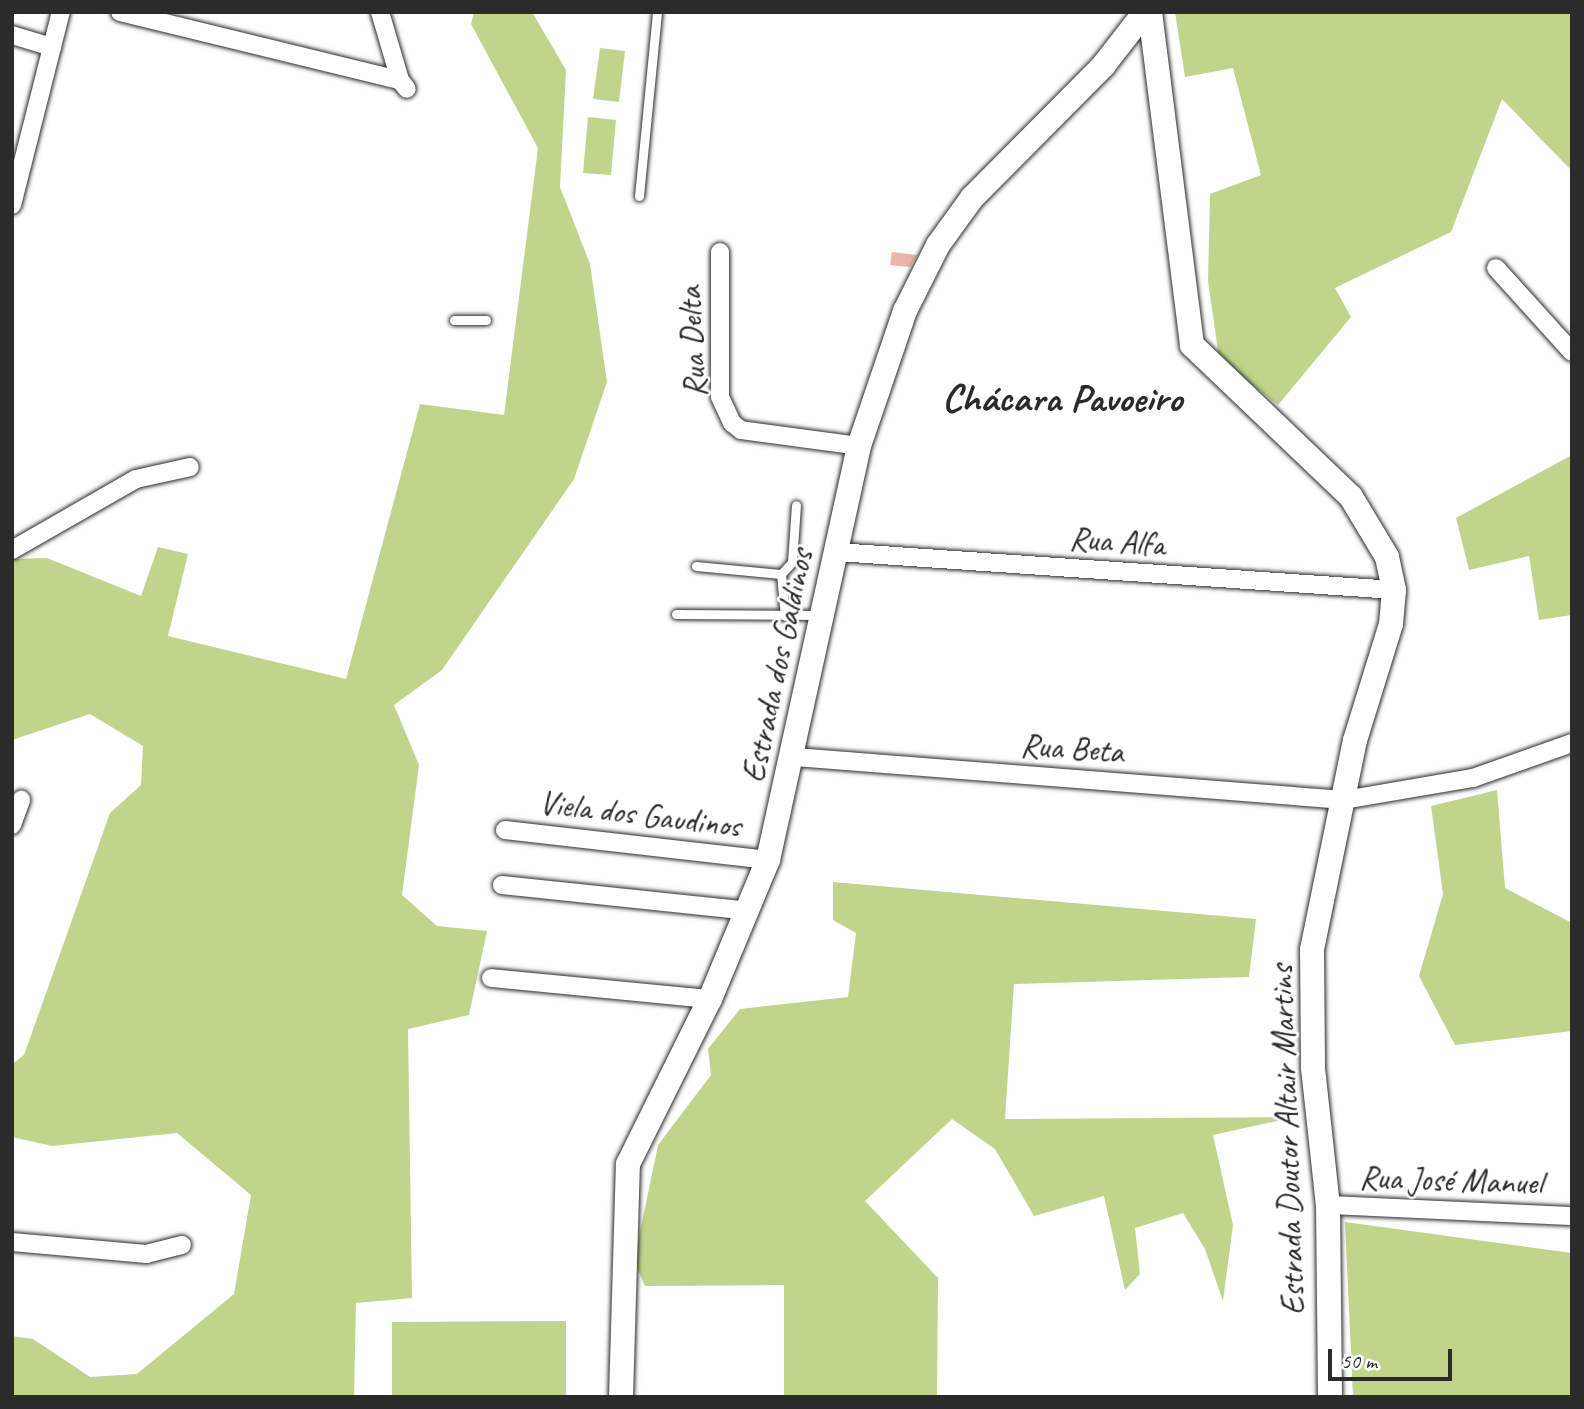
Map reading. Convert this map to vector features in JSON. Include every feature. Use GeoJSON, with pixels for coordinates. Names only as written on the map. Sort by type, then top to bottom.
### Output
{"type":"FeatureCollection","features":[{"type":"Feature","properties":{"kind":"street"},"geometry":{"type":"LineString","coordinates":[[12,205],[61,12]]}},
{"type":"Feature","properties":{"kind":"street"},"geometry":{"type":"LineString","coordinates":[[120,12],[403,85],[380,12]]}},
{"type":"Feature","properties":{"kind":"street","name":"Estrada dos Galdinos"},"geometry":{"type":"LineString","coordinates":[[621,1397],[628,1164],[710,999],[768,860],[795,757],[859,446],[905,312],[938,245],[995,173],[1103,66],[1147,12]]}},
{"type":"Feature","properties":{"kind":"street","name":"Estrada Doutor Altair Martins"},"geometry":{"type":"LineString","coordinates":[[1147,12],[1192,345],[1351,497],[1387,557],[1394,590],[1391,624],[1344,800],[1312,950],[1313,1068],[1328,1205],[1330,1397]]}},
{"type":"Feature","properties":{"kind":"street"},"geometry":{"type":"LineString","coordinates":[[12,35],[52,47]]}},
{"type":"Feature","properties":{"kind":"street","name":"Rua Delta"},"geometry":{"type":"LineString","coordinates":[[720,252],[720,397],[732,423],[741,430],[859,446]]}},
{"type":"Feature","properties":{"kind":"street"},"geometry":{"type":"LineString","coordinates":[[1496,268],[1572,352]]}},
{"type":"Feature","properties":{"kind":"street"},"geometry":{"type":"LineString","coordinates":[[12,550],[136,479],[190,467]]}},
{"type":"Feature","properties":{"kind":"street","name":"Rua Alfa"},"geometry":{"type":"LineString","coordinates":[[837,552],[1394,590]]}},
{"type":"Feature","properties":{"kind":"street","name":"Rua Beta"},"geometry":{"type":"LineString","coordinates":[[795,757],[1344,800],[1473,778],[1572,743]]}},
{"type":"Feature","properties":{"kind":"street"},"geometry":{"type":"LineString","coordinates":[[12,825],[21,800]]}},
{"type":"Feature","properties":{"kind":"street","name":"Viela dos Gaudinos"},"geometry":{"type":"LineString","coordinates":[[505,830],[768,860]]}},
{"type":"Feature","properties":{"kind":"street"},"geometry":{"type":"LineString","coordinates":[[502,886],[748,911]]}},
{"type":"Feature","properties":{"kind":"street"},"geometry":{"type":"LineString","coordinates":[[491,978],[710,999]]}},
{"type":"Feature","properties":{"kind":"street","name":"Rua José Manuel"},"geometry":{"type":"LineString","coordinates":[[1328,1205],[1572,1216]]}},
{"type":"Feature","properties":{"kind":"street"},"geometry":{"type":"LineString","coordinates":[[12,1242],[146,1254],[182,1245]]}},
{"type":"Feature","properties":{"kind":"lane"},"geometry":{"type":"LineString","coordinates":[[639,196],[657,12]]}},
{"type":"Feature","properties":{"kind":"lane"},"geometry":{"type":"LineString","coordinates":[[454,320],[486,320]]}},
{"type":"Feature","properties":{"kind":"lane"},"geometry":{"type":"LineString","coordinates":[[785,616],[781,575],[792,562],[796,505]]}},
{"type":"Feature","properties":{"kind":"lane"},"geometry":{"type":"LineString","coordinates":[[696,566],[781,575]]}},
{"type":"Feature","properties":{"kind":"lane"},"geometry":{"type":"LineString","coordinates":[[676,614],[825,615]]}},
{"type":"Feature","properties":{"kind":"green space"},"geometry":{"type":"Polygon","coordinates":[[[474,12],[532,12],[566,70],[560,187],[590,264],[607,382],[574,479],[442,670],[394,705],[419,765],[402,895],[437,926],[487,931],[469,1015],[408,1029],[412,1298],[356,1303],[354,1397],[12,1397],[12,1336],[33,1339],[90,1377],[137,1374],[234,1294],[251,1195],[177,1133],[52,1146],[12,1137],[12,1064],[24,1055],[110,813],[141,785],[143,746],[90,714],[12,740],[12,559],[47,558],[141,596],[158,547],[188,554],[168,636],[346,679],[420,404],[504,415],[538,148],[471,24],[474,12]]]}},
{"type":"Feature","properties":{"kind":"green space"},"geometry":{"type":"Polygon","coordinates":[[[1175,12],[1572,12],[1572,171],[1502,99],[1451,232],[1335,288],[1351,317],[1278,405],[1219,358],[1208,281],[1210,194],[1261,175],[1233,68],[1185,77],[1175,12]]]}},
{"type":"Feature","properties":{"kind":"green space"},"geometry":{"type":"Polygon","coordinates":[[[600,48],[625,51],[619,102],[593,99],[600,48]]]}},
{"type":"Feature","properties":{"kind":"green space"},"geometry":{"type":"Polygon","coordinates":[[[588,117],[616,120],[611,175],[583,173],[588,117]]]}},
{"type":"Feature","properties":{"kind":"green space"},"geometry":{"type":"Polygon","coordinates":[[[1572,455],[1572,615],[1539,620],[1529,556],[1469,570],[1456,518],[1572,455]]]}},
{"type":"Feature","properties":{"kind":"green space"},"geometry":{"type":"Polygon","coordinates":[[[1497,790],[1505,888],[1572,923],[1572,1031],[1455,1045],[1419,976],[1443,894],[1431,806],[1497,790]]]}},
{"type":"Feature","properties":{"kind":"green space"},"geometry":{"type":"Polygon","coordinates":[[[833,882],[1256,919],[1249,977],[1014,984],[1005,1119],[1295,1117],[1213,1135],[1233,1225],[1223,1301],[1205,1249],[1183,1213],[1135,1228],[1140,1274],[1125,1290],[1104,1196],[1034,1216],[995,1149],[952,1119],[865,1201],[938,1278],[937,1397],[784,1397],[784,1285],[645,1286],[634,1261],[658,1145],[711,1075],[708,1049],[740,1009],[848,997],[856,933],[833,920],[833,882]]]}},
{"type":"Feature","properties":{"kind":"green space"},"geometry":{"type":"Polygon","coordinates":[[[1345,1222],[1572,1253],[1572,1397],[1353,1397],[1345,1222]]]}},
{"type":"Feature","properties":{"kind":"green space"},"geometry":{"type":"Polygon","coordinates":[[[566,1321],[566,1397],[392,1397],[392,1322],[566,1321]]]}},
{"type":"Feature","properties":{"kind":"building"},"geometry":{"type":"Polygon","coordinates":[[[892,252],[917,255],[910,267],[890,265],[892,252]]]}},
{"type":"Feature","properties":{"kind":"district","name":"Chácara Pavoeiro"},"geometry":{"type":"Point","coordinates":[1062,398]}}]}
